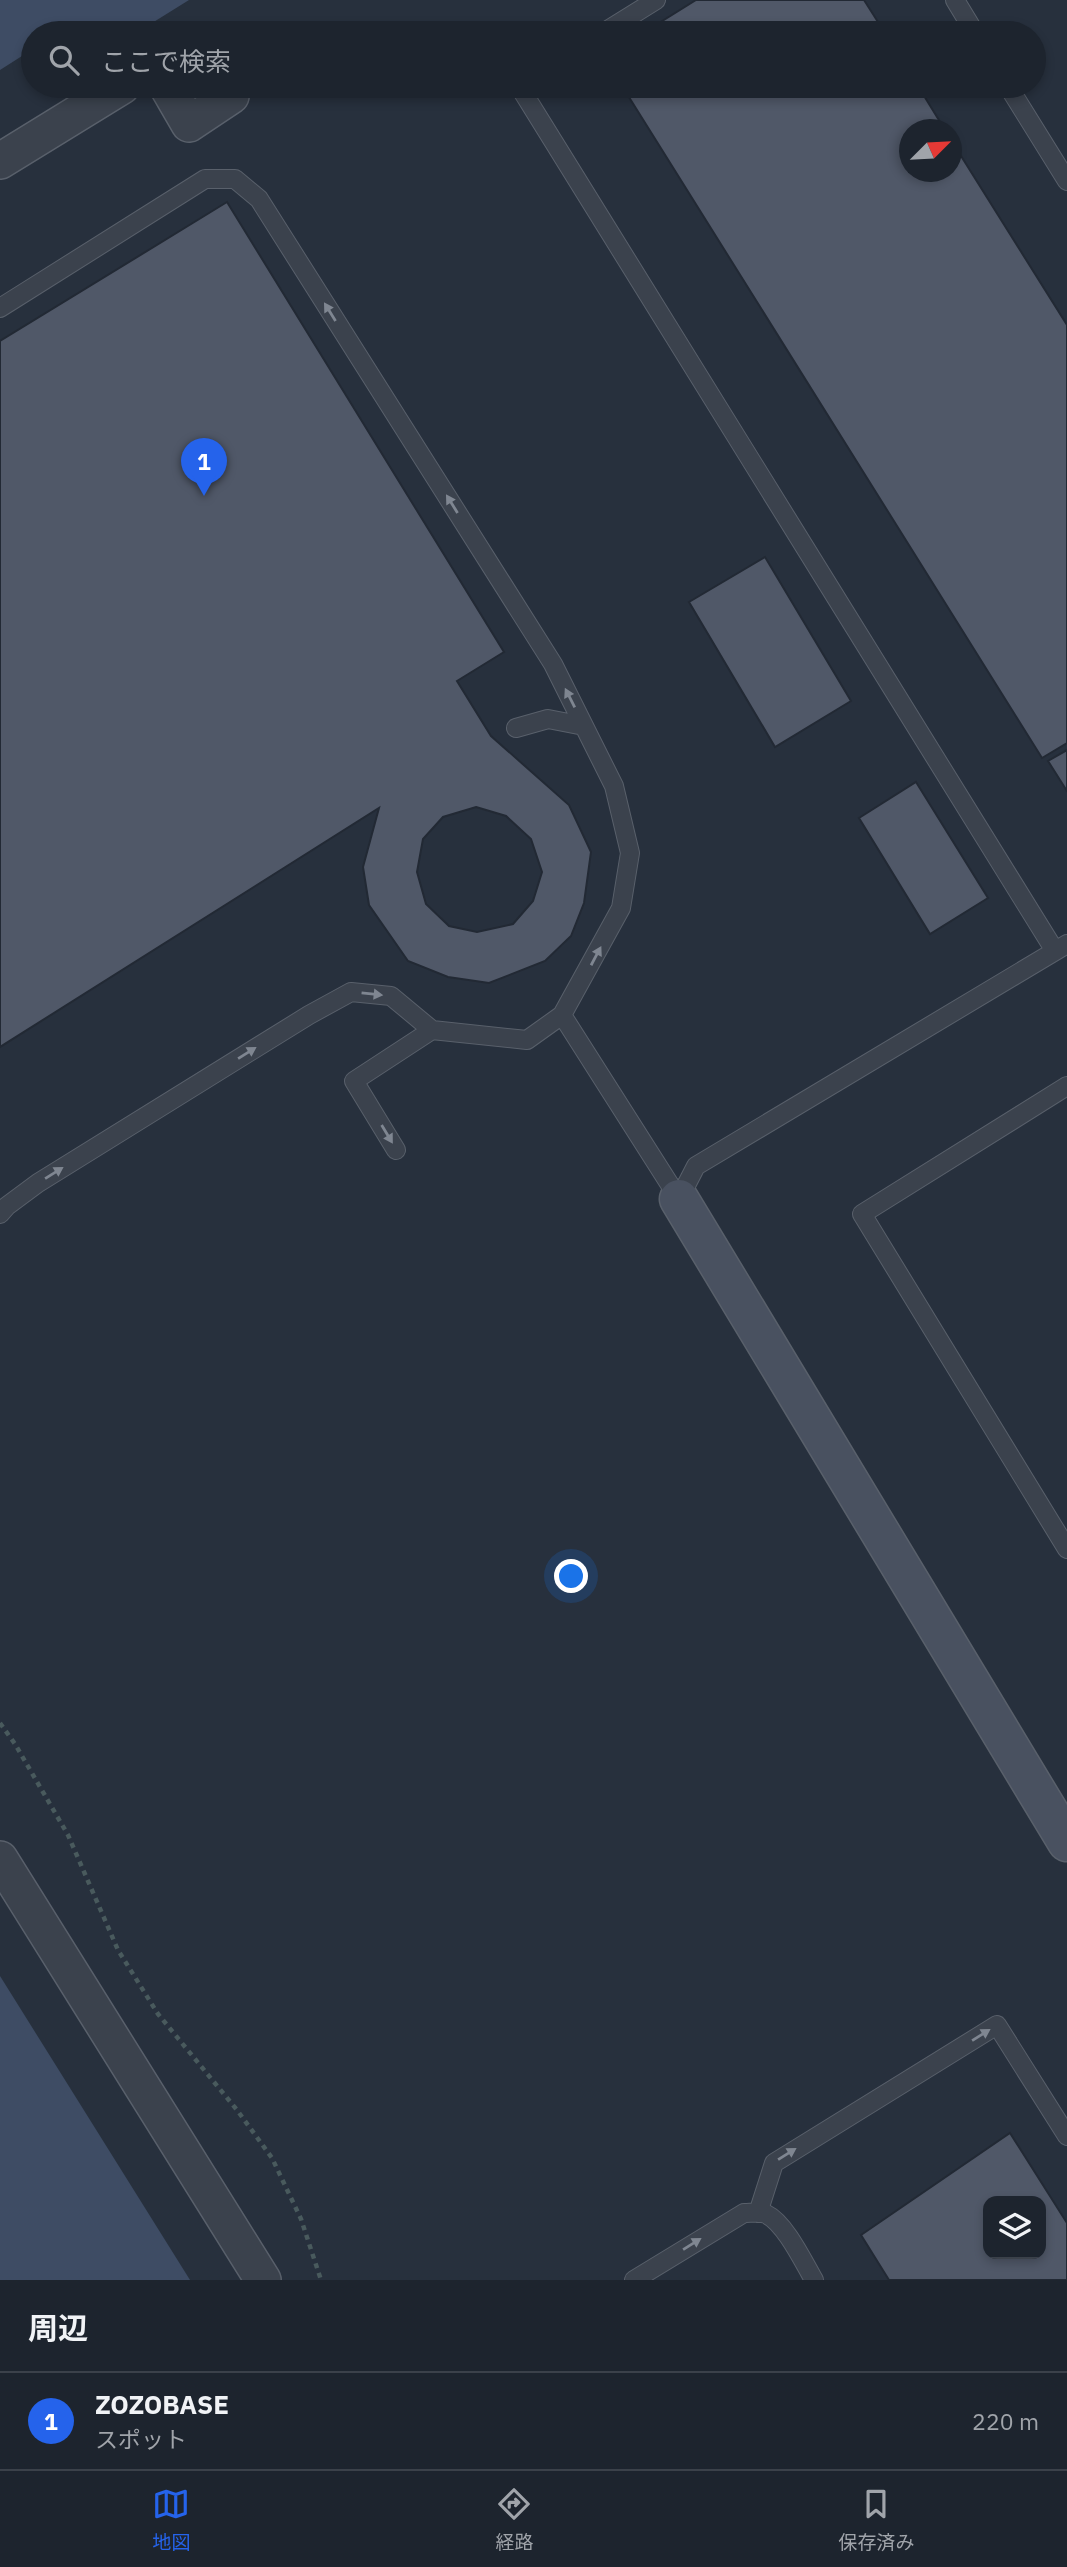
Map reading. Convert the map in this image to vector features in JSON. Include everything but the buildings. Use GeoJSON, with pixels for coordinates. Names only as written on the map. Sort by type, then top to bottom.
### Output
{"type":"FeatureCollection","features":[{"type":"Feature","properties":{"kind":"street"},"geometry":{"type":"LineString","coordinates":[[0,161],[102,98]]}},
{"type":"Feature","properties":{"kind":"street"},"geometry":{"type":"LineString","coordinates":[[174,98],[189,124],[228,98]]}},
{"type":"Feature","properties":{"kind":"street"},"geometry":{"type":"LineString","coordinates":[[679,1199],[1067,1842]]}},
{"type":"Feature","properties":{"kind":"street"},"geometry":{"type":"LineString","coordinates":[[0,1859],[263,2280]]}},
{"type":"Feature","properties":{"kind":"lane"},"geometry":{"type":"LineString","coordinates":[[622,21],[656,0]]}},
{"type":"Feature","properties":{"kind":"lane"},"geometry":{"type":"LineString","coordinates":[[955,0],[968,21]]}},
{"type":"Feature","properties":{"kind":"lane"},"geometry":{"type":"LineString","coordinates":[[527,98],[1061,947],[696,1166],[679,1199]]}},
{"type":"Feature","properties":{"kind":"lane"},"geometry":{"type":"LineString","coordinates":[[1015,98],[1067,181]]}},
{"type":"Feature","properties":{"kind":"lane"},"geometry":{"type":"LineString","coordinates":[[0,308],[205,179],[235,179],[259,199],[553,664],[614,786],[630,853],[621,908],[562,1015],[527,1040],[432,1030],[391,996],[351,992],[309,1014],[38,1183],[0,1214]]}},
{"type":"Feature","properties":{"kind":"lane"},"geometry":{"type":"LineString","coordinates":[[516,728],[548,719],[584,726]]}},
{"type":"Feature","properties":{"kind":"lane"},"geometry":{"type":"LineString","coordinates":[[562,1015],[679,1199]]}},
{"type":"Feature","properties":{"kind":"lane"},"geometry":{"type":"LineString","coordinates":[[396,1150],[354,1081],[432,1030]]}},
{"type":"Feature","properties":{"kind":"lane"},"geometry":{"type":"LineString","coordinates":[[1067,1086],[863,1214],[1067,1549]]}},
{"type":"Feature","properties":{"kind":"lane"},"geometry":{"type":"LineString","coordinates":[[758,2213],[774,2163],[997,2025],[1067,2136]]}},
{"type":"Feature","properties":{"kind":"lane"},"geometry":{"type":"LineString","coordinates":[[634,2280],[744,2213],[763,2213],[778,2221],[814,2280]]}},
{"type":"Feature","properties":{"kind":"path"},"geometry":{"type":"LineString","coordinates":[[0,1723],[68,1835],[124,1961],[158,2014],[237,2110],[272,2158],[301,2219],[321,2280]]}},
{"type":"Feature","properties":{"kind":"water"},"geometry":{"type":"Polygon","coordinates":[[[0,0],[189,0],[155,21],[21,21],[21,57],[0,70],[0,0]]]}},
{"type":"Feature","properties":{"kind":"water"},"geometry":{"type":"Polygon","coordinates":[[[0,1976],[190,2280],[0,2280],[0,1976]]]}},
{"type":"Feature","properties":{"kind":"place","name":"ZOZOBASE"},"geometry":{"type":"Point","coordinates":[204,496]}}]}
